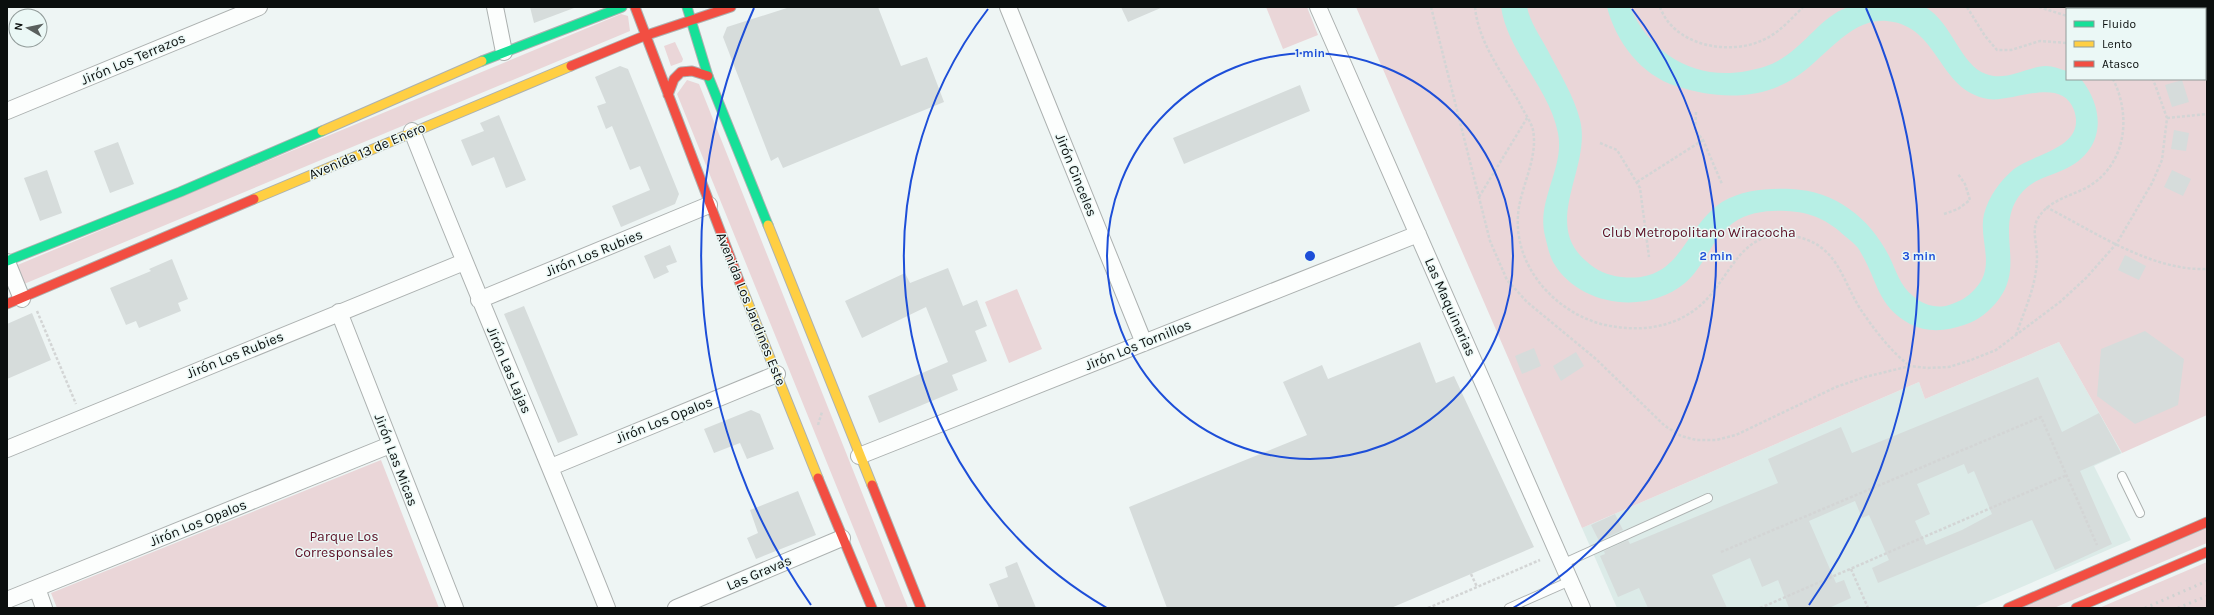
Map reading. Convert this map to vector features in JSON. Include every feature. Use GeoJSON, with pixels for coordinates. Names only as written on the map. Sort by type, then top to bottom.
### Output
{"type":"FeatureCollection","features":[{"type":"Feature","properties":{"kind":"main road"},"geometry":{"type":"LineString","coordinates":[[7,261],[180,192],[504,52],[622,7]]}},
{"type":"Feature","properties":{"kind":"main road","name":"Avenida Los Jardines Este"},"geometry":{"type":"LineString","coordinates":[[635,7],[644,36],[668,95],[709,205],[842,538],[872,608]]}},
{"type":"Feature","properties":{"kind":"main road"},"geometry":{"type":"LineString","coordinates":[[686,7],[689,21],[708,76],[921,608]]}},
{"type":"Feature","properties":{"kind":"main road","name":"Avenida 13 de Enero"},"geometry":{"type":"LineString","coordinates":[[20,299],[412,131],[644,36],[731,7]]}},
{"type":"Feature","properties":{"kind":"main road"},"geometry":{"type":"LineString","coordinates":[[668,95],[672,79],[679,72],[691,70],[708,76]]}},
{"type":"Feature","properties":{"kind":"main road"},"geometry":{"type":"LineString","coordinates":[[2008,608],[2207,522]]}},
{"type":"Feature","properties":{"kind":"main road"},"geometry":{"type":"LineString","coordinates":[[2076,608],[2207,552]]}},
{"type":"Feature","properties":{"kind":"street","name":"Jirón Los Terrazos"},"geometry":{"type":"LineString","coordinates":[[7,111],[259,7]]}},
{"type":"Feature","properties":{"kind":"street"},"geometry":{"type":"LineString","coordinates":[[495,7],[504,52]]}},
{"type":"Feature","properties":{"kind":"street","name":"Jirón Cinceles"},"geometry":{"type":"LineString","coordinates":[[1008,7],[1144,343]]}},
{"type":"Feature","properties":{"kind":"street","name":"Las Maquinarias"},"geometry":{"type":"LineString","coordinates":[[1318,7],[1582,608]]}},
{"type":"Feature","properties":{"kind":"street","name":"Jirón Las Lajas"},"geometry":{"type":"LineString","coordinates":[[412,131],[479,300],[550,467],[607,608]]}},
{"type":"Feature","properties":{"kind":"street","name":"Jirón Los Rubies"},"geometry":{"type":"LineString","coordinates":[[479,300],[709,205]]}},
{"type":"Feature","properties":{"kind":"street","name":"Jirón Los Tornillos"},"geometry":{"type":"LineString","coordinates":[[859,456],[1418,234]]}},
{"type":"Feature","properties":{"kind":"street"},"geometry":{"type":"LineString","coordinates":[[7,261],[20,299]]}},
{"type":"Feature","properties":{"kind":"street","name":"Jirón Los Rubies"},"geometry":{"type":"LineString","coordinates":[[7,449],[464,262]]}},
{"type":"Feature","properties":{"kind":"street","name":"Jirón Las Micas"},"geometry":{"type":"LineString","coordinates":[[339,312],[455,608]]}},
{"type":"Feature","properties":{"kind":"street","name":"Jirón Los Opalos"},"geometry":{"type":"LineString","coordinates":[[550,467],[777,374]]}},
{"type":"Feature","properties":{"kind":"street","name":"Jirón Los Opalos"},"geometry":{"type":"LineString","coordinates":[[7,600],[390,445]]}},
{"type":"Feature","properties":{"kind":"street","name":"Las Gravas"},"geometry":{"type":"LineString","coordinates":[[676,608],[842,538]]}},
{"type":"Feature","properties":{"kind":"street"},"geometry":{"type":"LineString","coordinates":[[37,588],[44,608]]}},
{"type":"Feature","properties":{"kind":"lane"},"geometry":{"type":"LineString","coordinates":[[2122,476],[2140,513]]}},
{"type":"Feature","properties":{"kind":"lane"},"geometry":{"type":"LineString","coordinates":[[1562,564],[1708,498]]}},
{"type":"Feature","properties":{"kind":"lane"},"geometry":{"type":"LineString","coordinates":[[1509,608],[1570,581]]}},
{"type":"Feature","properties":{"kind":"path"},"geometry":{"type":"LineString","coordinates":[[1431,7],[1490,242],[1499,266],[1516,291],[1596,360],[1665,426],[1681,436],[1696,440],[1716,440],[1736,435],[1836,387],[1910,366],[1927,368],[1949,367],[1971,360],[1996,350],[2016,336],[2086,278],[2116,243],[2157,172],[2164,148],[2167,118],[2153,80]]}},
{"type":"Feature","properties":{"kind":"path"},"geometry":{"type":"LineString","coordinates":[[1475,7],[1480,33],[1533,130],[1534,141],[1518,208],[1518,236],[1525,258],[1537,279],[1548,293],[1574,313],[1589,320],[1624,328],[1647,328],[1674,322],[1692,312],[1704,301],[1745,249],[1755,242],[1766,238],[1792,236],[1817,245],[1837,263],[1862,311],[1901,359],[1910,366]]}},
{"type":"Feature","properties":{"kind":"path"},"geometry":{"type":"LineString","coordinates":[[1660,7],[1669,22],[1685,35],[1695,41],[1710,46],[1724,47],[1763,40],[1780,30],[1803,7]]}},
{"type":"Feature","properties":{"kind":"path"},"geometry":{"type":"LineString","coordinates":[[1967,7],[1985,36],[1997,50],[2011,50],[2040,41],[2066,43]]}},
{"type":"Feature","properties":{"kind":"path"},"geometry":{"type":"LineString","coordinates":[[2039,7],[2066,16]]}},
{"type":"Feature","properties":{"kind":"path"},"geometry":{"type":"LineString","coordinates":[[2016,336],[2035,282],[2037,255],[2035,226],[2046,207],[2095,182],[2111,164],[2118,153],[2123,140],[2124,124],[2120,96],[2113,80]]}},
{"type":"Feature","properties":{"kind":"path"},"geometry":{"type":"LineString","coordinates":[[1696,112],[1695,130],[1703,140],[1722,184]]}},
{"type":"Feature","properties":{"kind":"path"},"geometry":{"type":"LineString","coordinates":[[2167,118],[2207,114]]}},
{"type":"Feature","properties":{"kind":"path"},"geometry":{"type":"LineString","coordinates":[[1479,197],[1527,118]]}},
{"type":"Feature","properties":{"kind":"path"},"geometry":{"type":"LineString","coordinates":[[1637,182],[1703,140]]}},
{"type":"Feature","properties":{"kind":"path"},"geometry":{"type":"LineString","coordinates":[[1600,143],[1617,150],[1640,188],[1649,257]]}},
{"type":"Feature","properties":{"kind":"path"},"geometry":{"type":"LineString","coordinates":[[1944,214],[1958,209],[1970,200],[1965,184],[1958,174]]}},
{"type":"Feature","properties":{"kind":"path"},"geometry":{"type":"LineString","coordinates":[[2046,207],[2116,243],[2172,266],[2191,270],[2207,269]]}},
{"type":"Feature","properties":{"kind":"path"},"geometry":{"type":"LineString","coordinates":[[20,299],[82,418]]}},
{"type":"Feature","properties":{"kind":"path"},"geometry":{"type":"LineString","coordinates":[[1721,552],[2041,417],[2097,545]]}},
{"type":"Feature","properties":{"kind":"path"},"geometry":{"type":"LineString","coordinates":[[1760,608],[2067,476]]}},
{"type":"Feature","properties":{"kind":"path"},"geometry":{"type":"LineString","coordinates":[[1428,608],[1540,560]]}},
{"type":"Feature","properties":{"kind":"path"},"geometry":{"type":"LineString","coordinates":[[1851,569],[1868,608]]}},
{"type":"Feature","properties":{"kind":"path"},"geometry":{"type":"LineString","coordinates":[[1471,574],[1477,587]]}},
{"type":"Feature","properties":{"kind":"shaded area"},"geometry":{"type":"Polygon","coordinates":[[[1872,6],[1925,7],[1942,23],[1969,62],[1986,74],[2001,76],[2038,67],[2049,66],[2066,71],[2066,80],[2082,80],[2095,105],[2098,118],[2097,130],[2094,142],[2087,153],[2077,162],[2032,184],[2017,199],[2009,223],[2010,274],[2006,287],[1999,299],[1987,312],[1974,321],[1964,325],[1951,329],[1930,330],[1917,327],[1899,317],[1884,301],[1867,263],[1860,250],[1854,244],[1833,226],[1819,218],[1803,213],[1786,211],[1759,212],[1745,216],[1733,223],[1725,229],[1692,276],[1685,283],[1669,293],[1652,300],[1633,302],[1614,301],[1596,297],[1579,289],[1565,277],[1550,256],[1543,223],[1547,197],[1558,159],[1558,133],[1546,100],[1520,55],[1505,24],[1501,7],[1527,7],[1533,23],[1570,93],[1580,120],[1582,138],[1580,157],[1567,212],[1568,230],[1573,246],[1586,261],[1598,270],[1607,274],[1621,277],[1641,277],[1657,272],[1669,263],[1709,213],[1722,202],[1747,192],[1773,189],[1791,189],[1822,195],[1849,209],[1861,218],[1881,242],[1899,278],[1909,292],[1921,302],[1930,305],[1940,307],[1953,304],[1963,299],[1975,289],[1985,271],[1986,253],[1983,233],[1984,214],[1996,189],[2014,169],[2023,163],[2057,148],[2066,141],[2073,133],[2076,123],[2074,110],[2068,100],[2059,94],[2048,92],[1988,99],[1971,93],[1958,84],[1918,34],[1904,25],[1887,21],[1874,22],[1850,32],[1796,77],[1782,85],[1752,94],[1737,95],[1722,95],[1691,90],[1663,81],[1641,65],[1632,56],[1617,33],[1607,7],[1630,7],[1639,24],[1650,39],[1677,61],[1693,68],[1710,72],[1728,73],[1752,70],[1767,66],[1780,60],[1830,17],[1846,8],[1872,6]]]}},
{"type":"Feature","properties":{"kind":"shaded area"},"geometry":{"type":"Polygon","coordinates":[[[2059,342],[2122,453],[2094,466],[2131,540],[1975,607],[1617,608],[1582,528],[1919,382],[1925,399],[2059,342]]]}},
{"type":"Feature","properties":{"kind":"green space"},"geometry":{"type":"Polygon","coordinates":[[[1266,7],[1307,7],[1318,35],[1283,49],[1266,7]]]}},
{"type":"Feature","properties":{"kind":"green space","name":"Club Metropolitano Wiracocha"},"geometry":{"type":"Polygon","coordinates":[[[1356,7],[2207,7],[2207,415],[2122,453],[2059,342],[1925,399],[1919,382],[1582,528],[1356,7]]]}},
{"type":"Feature","properties":{"kind":"green space"},"geometry":{"type":"Polygon","coordinates":[[[621,14],[628,16],[630,31],[24,284],[15,266],[621,14]]]}},
{"type":"Feature","properties":{"kind":"green space"},"geometry":{"type":"Polygon","coordinates":[[[675,42],[683,59],[682,62],[671,66],[664,46],[675,42]]]}},
{"type":"Feature","properties":{"kind":"green space"},"geometry":{"type":"Polygon","coordinates":[[[687,80],[699,84],[908,608],[886,608],[677,94],[687,80]]]}},
{"type":"Feature","properties":{"kind":"green space"},"geometry":{"type":"Polygon","coordinates":[[[1017,289],[1042,349],[1009,363],[985,302],[1017,289]]]}},
{"type":"Feature","properties":{"kind":"green space","name":"Parque Los Corresponsales"},"geometry":{"type":"Polygon","coordinates":[[[381,460],[439,608],[57,608],[51,593],[381,460]]]}},
{"type":"Feature","properties":{"kind":"green space"},"geometry":{"type":"Polygon","coordinates":[[[2207,527],[2207,543],[2054,608],[2019,608],[2207,527]]]}},
{"type":"Feature","properties":{"kind":"green space"},"geometry":{"type":"Polygon","coordinates":[[[2207,562],[2207,608],[2099,608],[2207,562]]]}},
{"type":"Feature","properties":{"kind":"building"},"geometry":{"type":"Polygon","coordinates":[[[530,7],[574,7],[574,8],[534,23],[530,7]]]}},
{"type":"Feature","properties":{"kind":"building"},"geometry":{"type":"Polygon","coordinates":[[[790,7],[878,7],[901,66],[927,57],[944,102],[783,168],[778,157],[771,161],[723,37],[727,27],[790,7]]]}},
{"type":"Feature","properties":{"kind":"building"},"geometry":{"type":"Polygon","coordinates":[[[1121,7],[1163,7],[1128,22],[1121,7]]]}},
{"type":"Feature","properties":{"kind":"building"},"geometry":{"type":"Polygon","coordinates":[[[620,66],[628,69],[679,194],[675,204],[621,227],[612,206],[650,190],[640,166],[630,170],[612,126],[606,129],[597,106],[606,103],[595,77],[620,66]]]}},
{"type":"Feature","properties":{"kind":"building"},"geometry":{"type":"Polygon","coordinates":[[[2182,80],[2189,102],[2172,107],[2165,85],[2182,80]]]}},
{"type":"Feature","properties":{"kind":"building"},"geometry":{"type":"Polygon","coordinates":[[[1300,85],[1310,111],[1184,164],[1173,138],[1300,85]]]}},
{"type":"Feature","properties":{"kind":"building"},"geometry":{"type":"Polygon","coordinates":[[[499,115],[526,180],[506,188],[494,157],[472,166],[461,140],[484,131],[480,123],[499,115]]]}},
{"type":"Feature","properties":{"kind":"building"},"geometry":{"type":"Polygon","coordinates":[[[2174,130],[2189,133],[2186,151],[2171,149],[2174,130]]]}},
{"type":"Feature","properties":{"kind":"building"},"geometry":{"type":"Polygon","coordinates":[[[118,142],[134,184],[110,193],[94,151],[118,142]]]}},
{"type":"Feature","properties":{"kind":"building"},"geometry":{"type":"Polygon","coordinates":[[[47,170],[62,213],[40,221],[24,178],[47,170]]]}},
{"type":"Feature","properties":{"kind":"building"},"geometry":{"type":"Polygon","coordinates":[[[2172,170],[2191,179],[2183,196],[2164,187],[2172,170]]]}},
{"type":"Feature","properties":{"kind":"building"},"geometry":{"type":"Polygon","coordinates":[[[670,245],[677,262],[666,266],[669,272],[654,279],[644,256],[670,245]]]}},
{"type":"Feature","properties":{"kind":"building"},"geometry":{"type":"Polygon","coordinates":[[[2125,255],[2146,266],[2139,280],[2118,270],[2125,255]]]}},
{"type":"Feature","properties":{"kind":"building"},"geometry":{"type":"Polygon","coordinates":[[[172,259],[188,299],[178,303],[181,311],[139,328],[136,321],[126,325],[110,288],[151,271],[149,269],[172,259]]]}},
{"type":"Feature","properties":{"kind":"building"},"geometry":{"type":"Polygon","coordinates":[[[948,268],[963,306],[977,300],[987,326],[975,331],[987,361],[952,375],[958,390],[879,423],[868,396],[948,362],[926,307],[862,338],[845,301],[905,273],[910,283],[948,268]]]}},
{"type":"Feature","properties":{"kind":"building"},"geometry":{"type":"Polygon","coordinates":[[[524,306],[578,435],[558,443],[504,314],[524,306]]]}},
{"type":"Feature","properties":{"kind":"building"},"geometry":{"type":"Polygon","coordinates":[[[32,313],[51,360],[7,379],[7,324],[32,313]]]}},
{"type":"Feature","properties":{"kind":"building"},"geometry":{"type":"Polygon","coordinates":[[[2145,331],[2184,359],[2178,405],[2135,424],[2097,396],[2101,349],[2145,331]]]}},
{"type":"Feature","properties":{"kind":"building"},"geometry":{"type":"Polygon","coordinates":[[[1420,342],[1436,383],[1454,376],[1534,547],[1391,608],[1167,608],[1129,507],[1307,435],[1283,382],[1322,365],[1328,379],[1420,342]]]}},
{"type":"Feature","properties":{"kind":"building"},"geometry":{"type":"Polygon","coordinates":[[[1534,348],[1541,366],[1522,374],[1515,356],[1534,348]]]}},
{"type":"Feature","properties":{"kind":"building"},"geometry":{"type":"Polygon","coordinates":[[[1576,352],[1584,366],[1561,381],[1553,366],[1576,352]]]}},
{"type":"Feature","properties":{"kind":"building"},"geometry":{"type":"Polygon","coordinates":[[[2038,377],[2062,432],[2099,413],[2121,453],[2080,471],[2112,544],[2055,570],[2032,520],[1878,583],[1872,568],[1889,560],[1869,515],[1862,518],[1855,501],[1809,521],[1836,583],[1844,580],[1851,598],[1829,608],[1789,608],[1778,580],[1762,587],[1750,558],[1712,575],[1727,608],[1648,608],[1639,588],[1618,597],[1600,556],[1605,554],[1604,551],[1628,540],[1630,544],[1778,483],[1768,459],[1841,427],[1852,453],[2038,377]],[[1964,464],[1917,484],[1930,514],[1915,521],[1926,545],[1962,530],[1992,514],[1974,471],[1968,474],[1964,464]]]}},
{"type":"Feature","properties":{"kind":"building"},"geometry":{"type":"Polygon","coordinates":[[[751,410],[760,414],[774,449],[747,459],[740,443],[714,453],[704,429],[751,410]]]}},
{"type":"Feature","properties":{"kind":"building"},"geometry":{"type":"Polygon","coordinates":[[[798,491],[816,535],[756,559],[747,538],[758,533],[750,510],[798,491]]]}},
{"type":"Feature","properties":{"kind":"building"},"geometry":{"type":"Polygon","coordinates":[[[1615,514],[1623,530],[1599,541],[1591,525],[1615,514]]]}},
{"type":"Feature","properties":{"kind":"building"},"geometry":{"type":"Polygon","coordinates":[[[1017,562],[1036,608],[999,608],[989,584],[1008,577],[1005,567],[1017,562]]]}},
{"type":"Feature","properties":{"kind":"railway"},"geometry":{"type":"LineString","coordinates":[[2145,608],[2207,581]]}},
{"type":"Feature","properties":{"kind":"railway"},"geometry":{"type":"LineString","coordinates":[[2178,608],[2207,596]]}},
{"type":"Feature","properties":{"kind":"traffic: fast"},"geometry":{"type":"LineString","coordinates":[[482,61],[622,7]]}},
{"type":"Feature","properties":{"kind":"traffic: fast"},"geometry":{"type":"LineString","coordinates":[[687,7],[708,76],[768,225]]}},
{"type":"Feature","properties":{"kind":"traffic: fast"},"geometry":{"type":"LineString","coordinates":[[7,261],[180,192],[322,131]]}},
{"type":"Feature","properties":{"kind":"traffic: slow"},"geometry":{"type":"LineString","coordinates":[[322,131],[482,61]]}},
{"type":"Feature","properties":{"kind":"traffic: slow"},"geometry":{"type":"LineString","coordinates":[[254,199],[571,66]]}},
{"type":"Feature","properties":{"kind":"traffic: slow"},"geometry":{"type":"LineString","coordinates":[[768,225],[872,485]]}},
{"type":"Feature","properties":{"kind":"traffic: slow"},"geometry":{"type":"LineString","coordinates":[[740,283],[818,478]]}},
{"type":"Feature","properties":{"kind":"traffic: jam"},"geometry":{"type":"LineString","coordinates":[[635,7],[740,283]]}},
{"type":"Feature","properties":{"kind":"traffic: jam"},"geometry":{"type":"LineString","coordinates":[[571,66],[644,36],[731,7]]}},
{"type":"Feature","properties":{"kind":"traffic: jam"},"geometry":{"type":"LineString","coordinates":[[668,95],[674,79],[681,72],[692,71],[708,76]]}},
{"type":"Feature","properties":{"kind":"traffic: jam"},"geometry":{"type":"LineString","coordinates":[[7,304],[254,199]]}},
{"type":"Feature","properties":{"kind":"traffic: jam"},"geometry":{"type":"LineString","coordinates":[[818,478],[872,608]]}},
{"type":"Feature","properties":{"kind":"traffic: jam"},"geometry":{"type":"LineString","coordinates":[[872,485],[921,608]]}},
{"type":"Feature","properties":{"kind":"traffic: jam"},"geometry":{"type":"LineString","coordinates":[[2008,608],[2207,522]]}},
{"type":"Feature","properties":{"kind":"traffic: jam"},"geometry":{"type":"LineString","coordinates":[[2076,608],[2207,552]]}}]}
